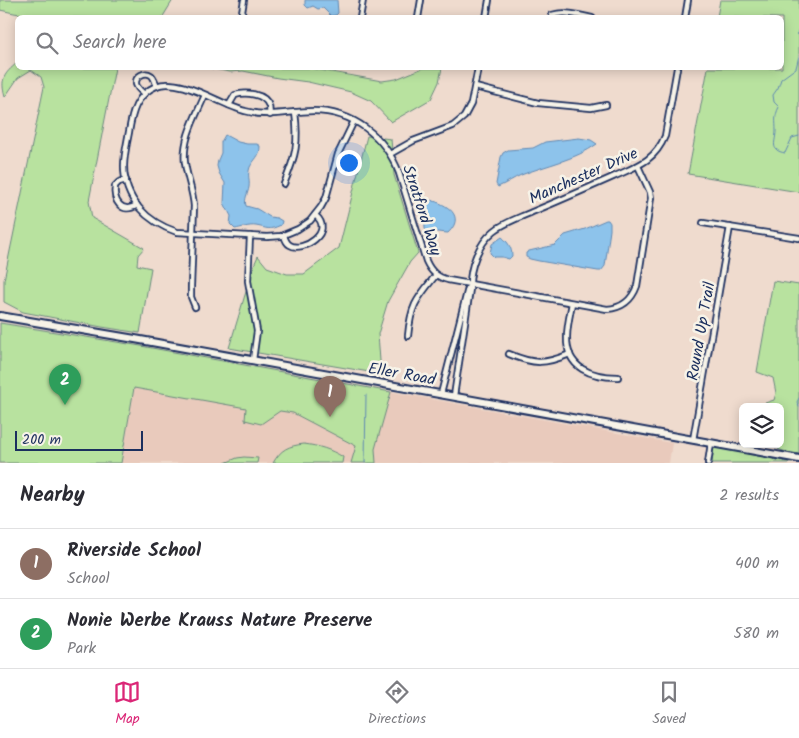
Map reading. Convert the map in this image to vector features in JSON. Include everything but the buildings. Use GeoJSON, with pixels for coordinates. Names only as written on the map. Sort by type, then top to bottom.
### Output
{"type":"FeatureCollection","features":[{"type":"Feature","properties":{"kind":"street"},"geometry":{"type":"LineString","coordinates":[[242,15],[244,0]]}},
{"type":"Feature","properties":{"kind":"street"},"geometry":{"type":"LineString","coordinates":[[360,15],[363,0]]}},
{"type":"Feature","properties":{"kind":"street"},"geometry":{"type":"LineString","coordinates":[[418,15],[421,0]]}},
{"type":"Feature","properties":{"kind":"street"},"geometry":{"type":"LineString","coordinates":[[486,15],[489,0]]}},
{"type":"Feature","properties":{"kind":"street"},"geometry":{"type":"LineString","coordinates":[[686,15],[688,0]]}},
{"type":"Feature","properties":{"kind":"street"},"geometry":{"type":"LineString","coordinates":[[552,15],[566,13],[576,15]]}},
{"type":"Feature","properties":{"kind":"street"},"geometry":{"type":"LineString","coordinates":[[390,154],[413,141],[453,126],[464,117],[472,104],[478,70]]}},
{"type":"Feature","properties":{"kind":"street","name":"Manchester Drive"},"geometry":{"type":"LineString","coordinates":[[441,394],[474,262],[485,240],[506,223],[649,160],[656,153],[663,140],[677,70]]}},
{"type":"Feature","properties":{"kind":"street"},"geometry":{"type":"LineString","coordinates":[[144,94],[136,82],[137,78],[144,73],[150,75],[157,86],[144,94],[134,107],[124,161],[126,180],[137,205],[150,219],[165,228],[177,232],[267,237],[284,235],[303,226],[321,207],[326,198],[338,154],[354,121]]}},
{"type":"Feature","properties":{"kind":"street","name":"Stratford Way"},"geometry":{"type":"LineString","coordinates":[[157,86],[176,84],[246,112],[270,115],[325,111],[354,121],[377,137],[390,154],[398,173],[426,261],[436,275],[448,280],[607,309],[622,305],[628,301],[634,294],[637,286],[651,198],[638,166]]}},
{"type":"Feature","properties":{"kind":"street"},"geometry":{"type":"LineString","coordinates":[[475,87],[546,104],[591,108],[606,105]]}},
{"type":"Feature","properties":{"kind":"street"},"geometry":{"type":"LineString","coordinates":[[229,105],[235,96],[244,93],[253,94],[267,102],[270,115]]}},
{"type":"Feature","properties":{"kind":"street"},"geometry":{"type":"LineString","coordinates":[[195,307],[191,297],[194,206],[184,149],[205,95]]}},
{"type":"Feature","properties":{"kind":"street"},"geometry":{"type":"LineString","coordinates":[[284,184],[296,150],[295,112]]}},
{"type":"Feature","properties":{"kind":"street"},"geometry":{"type":"LineString","coordinates":[[126,180],[119,182],[115,186],[116,200],[126,209],[137,205]]}},
{"type":"Feature","properties":{"kind":"street"},"geometry":{"type":"LineString","coordinates":[[284,235],[288,243],[294,246],[302,246],[310,242],[318,235],[322,227],[321,222],[314,215]]}},
{"type":"Feature","properties":{"kind":"street"},"geometry":{"type":"LineString","coordinates":[[703,222],[799,238]]}},
{"type":"Feature","properties":{"kind":"street","name":"Round Up Trail"},"geometry":{"type":"LineString","coordinates":[[693,440],[730,228]]}},
{"type":"Feature","properties":{"kind":"street"},"geometry":{"type":"LineString","coordinates":[[250,236],[248,281],[257,331],[253,360]]}},
{"type":"Feature","properties":{"kind":"street"},"geometry":{"type":"LineString","coordinates":[[408,336],[414,304],[436,275]]}},
{"type":"Feature","properties":{"kind":"street","name":"Manchester Drive"},"geometry":{"type":"LineString","coordinates":[[454,396],[470,284]]}},
{"type":"Feature","properties":{"kind":"street"},"geometry":{"type":"LineString","coordinates":[[572,303],[566,338],[570,354],[579,367],[587,372],[599,376],[618,377]]}},
{"type":"Feature","properties":{"kind":"street","name":"Eller Road"},"geometry":{"type":"LineString","coordinates":[[0,316],[799,459]]}},
{"type":"Feature","properties":{"kind":"street"},"geometry":{"type":"LineString","coordinates":[[510,354],[525,360],[541,362],[570,354]]}},
{"type":"Feature","properties":{"kind":"street"},"geometry":{"type":"LineString","coordinates":[[708,463],[711,443]]}},
{"type":"Feature","properties":{"kind":"shaded area"},"geometry":{"type":"Polygon","coordinates":[[[141,346],[672,443],[669,463],[121,463],[141,346]]]}},
{"type":"Feature","properties":{"kind":"green space"},"geometry":{"type":"Polygon","coordinates":[[[0,0],[173,0],[164,15],[27,15],[0,10],[0,0]]]}},
{"type":"Feature","properties":{"kind":"green space"},"geometry":{"type":"Polygon","coordinates":[[[720,0],[799,0],[799,192],[688,174],[708,70],[784,70],[784,15],[717,15],[720,0]]]}},
{"type":"Feature","properties":{"kind":"green space"},"geometry":{"type":"Polygon","coordinates":[[[15,65],[15,70],[31,70],[18,78],[5,97],[3,81],[9,70],[15,65]]]}},
{"type":"Feature","properties":{"kind":"green space"},"geometry":{"type":"Polygon","coordinates":[[[31,70],[115,70],[89,201],[92,218],[144,248],[138,255],[137,265],[151,268],[140,333],[23,312],[4,302],[4,280],[44,87],[41,77],[31,70]]]}},
{"type":"Feature","properties":{"kind":"green space"},"geometry":{"type":"Polygon","coordinates":[[[219,70],[320,70],[382,81],[396,79],[418,70],[442,70],[439,82],[431,99],[391,122],[371,101],[351,92],[308,82],[243,71],[230,72],[219,70]]]}},
{"type":"Feature","properties":{"kind":"green space"},"geometry":{"type":"Polygon","coordinates":[[[367,136],[391,139],[394,175],[418,253],[410,262],[388,301],[378,334],[381,374],[229,348],[258,256],[267,267],[287,274],[304,274],[339,248],[367,136]]]}},
{"type":"Feature","properties":{"kind":"green space"},"geometry":{"type":"Polygon","coordinates":[[[773,281],[799,285],[799,454],[778,449],[784,448],[784,403],[765,403],[774,400],[776,393],[773,378],[757,372],[773,281]]]}},
{"type":"Feature","properties":{"kind":"green space"},"geometry":{"type":"Polygon","coordinates":[[[0,323],[141,346],[391,392],[375,449],[376,463],[351,463],[356,446],[293,413],[280,411],[261,424],[245,420],[246,408],[134,388],[121,463],[0,463],[0,323]]]}},
{"type":"Feature","properties":{"kind":"green space"},"geometry":{"type":"Polygon","coordinates":[[[304,444],[334,452],[343,457],[342,463],[273,463],[279,454],[286,449],[304,444]]]}},
{"type":"Feature","properties":{"kind":"green space"},"geometry":{"type":"Polygon","coordinates":[[[714,447],[793,463],[712,463],[714,447]]]}},
{"type":"Feature","properties":{"kind":"green space"},"geometry":{"type":"Polygon","coordinates":[[[237,458],[258,458],[257,463],[225,463],[237,458]]]}},
{"type":"Feature","properties":{"kind":"water"},"geometry":{"type":"Polygon","coordinates":[[[305,0],[337,0],[338,13],[330,15],[323,8],[318,9],[313,6],[308,8],[305,5],[305,0]]]}},
{"type":"Feature","properties":{"kind":"water"},"geometry":{"type":"Polygon","coordinates":[[[225,135],[238,142],[260,146],[258,155],[249,170],[246,206],[257,209],[270,217],[277,218],[282,221],[281,225],[271,228],[248,226],[235,229],[230,224],[231,216],[224,203],[225,183],[217,166],[221,153],[221,142],[225,135]]]}},
{"type":"Feature","properties":{"kind":"water"},"geometry":{"type":"Polygon","coordinates":[[[579,138],[591,140],[597,144],[579,154],[521,175],[498,187],[496,184],[501,157],[508,150],[533,148],[545,142],[579,138]]]}},
{"type":"Feature","properties":{"kind":"water"},"geometry":{"type":"Polygon","coordinates":[[[430,200],[443,204],[455,216],[453,227],[448,233],[427,231],[425,229],[424,210],[430,200]]]}},
{"type":"Feature","properties":{"kind":"water"},"geometry":{"type":"Polygon","coordinates":[[[606,220],[610,223],[610,230],[605,266],[601,271],[539,261],[526,257],[526,253],[529,251],[555,245],[565,235],[606,220]]]}},
{"type":"Feature","properties":{"kind":"water"},"geometry":{"type":"Polygon","coordinates":[[[502,237],[508,243],[511,250],[512,256],[509,259],[494,257],[490,253],[492,244],[502,237]]]}},
{"type":"Feature","properties":{"kind":"waterway"},"geometry":{"type":"LineString","coordinates":[[799,28],[797,34],[799,35]]}},
{"type":"Feature","properties":{"kind":"waterway"},"geometry":{"type":"LineString","coordinates":[[799,56],[796,68],[781,79],[773,95],[774,102],[779,107],[776,116],[775,148],[785,153],[792,138],[799,136]]}},
{"type":"Feature","properties":{"kind":"waterway"},"geometry":{"type":"LineString","coordinates":[[365,463],[366,395]]}},
{"type":"Feature","properties":{"kind":"waterway"},"geometry":{"type":"LineString","coordinates":[[799,398],[797,402],[799,407]]}},
{"type":"Feature","properties":{"kind":"place","name":"Nonie Werbe Krauss Nature Preserve"},"geometry":{"type":"Point","coordinates":[65,405]}},
{"type":"Feature","properties":{"kind":"place","name":"Riverside School"},"geometry":{"type":"Point","coordinates":[330,417]}}]}
